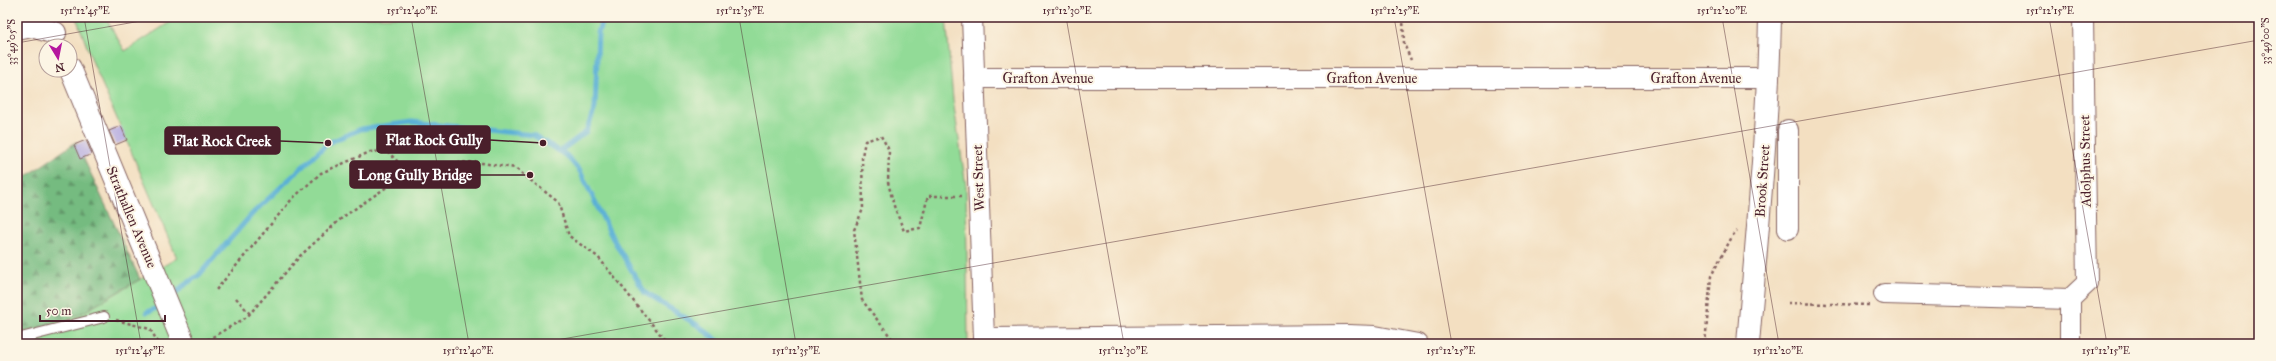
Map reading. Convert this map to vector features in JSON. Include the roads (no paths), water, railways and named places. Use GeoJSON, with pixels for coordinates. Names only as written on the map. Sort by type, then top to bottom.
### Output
{"type":"FeatureCollection","features":[{"type":"Feature","properties":{"kind":"main road","name":"Brook Street"},"geometry":{"type":"LineString","coordinates":[[1748,344],[1762,183],[1769,78],[1770,17]]}},
{"type":"Feature","properties":{"kind":"main road"},"geometry":{"type":"LineString","coordinates":[[19,37],[37,27],[55,32]]}},
{"type":"Feature","properties":{"kind":"main road","name":"Strathallen Avenue"},"geometry":{"type":"LineString","coordinates":[[74,78],[184,344]]}},
{"type":"Feature","properties":{"kind":"street","name":"West Street"},"geometry":{"type":"LineString","coordinates":[[972,17],[984,338],[1348,335],[1376,336],[1418,344]]}},
{"type":"Feature","properties":{"kind":"street","name":"Adolphus Street"},"geometry":{"type":"LineString","coordinates":[[2070,299],[2087,283],[2083,17]]}},
{"type":"Feature","properties":{"kind":"street","name":"Grafton Avenue"},"geometry":{"type":"LineString","coordinates":[[974,78],[1769,78]]}},
{"type":"Feature","properties":{"kind":"street"},"geometry":{"type":"LineString","coordinates":[[1788,130],[1788,229]]}},
{"type":"Feature","properties":{"kind":"street"},"geometry":{"type":"LineString","coordinates":[[1762,183],[1787,187]]}},
{"type":"Feature","properties":{"kind":"street"},"geometry":{"type":"LineString","coordinates":[[1884,294],[2070,299],[2070,344]]}},
{"type":"Feature","properties":{"kind":"lane"},"geometry":{"type":"LineString","coordinates":[[17,339],[104,317]]}},
{"type":"Feature","properties":{"kind":"waterway"},"geometry":{"type":"LineString","coordinates":[[560,151],[586,132],[595,108],[598,33],[603,17]]}},
{"type":"Feature","properties":{"kind":"waterway"},"geometry":{"type":"LineString","coordinates":[[171,299],[183,286],[199,275],[253,213],[328,143],[361,129],[412,122],[533,135],[566,155],[580,171],[612,237],[645,293],[699,326],[722,344]]}},
{"type":"Feature","properties":{"kind":"waterway"},"geometry":{"type":"LineString","coordinates":[[147,312],[162,306]]}},
{"type":"Feature","properties":{"kind":"place","name":"Flat Rock Creek"},"geometry":{"type":"Point","coordinates":[328,143]}},
{"type":"Feature","properties":{"kind":"place","name":"Flat Rock Gully"},"geometry":{"type":"Point","coordinates":[543,143]}},
{"type":"Feature","properties":{"kind":"place","name":"Long Gully Bridge"},"geometry":{"type":"Point","coordinates":[530,175]}}]}
